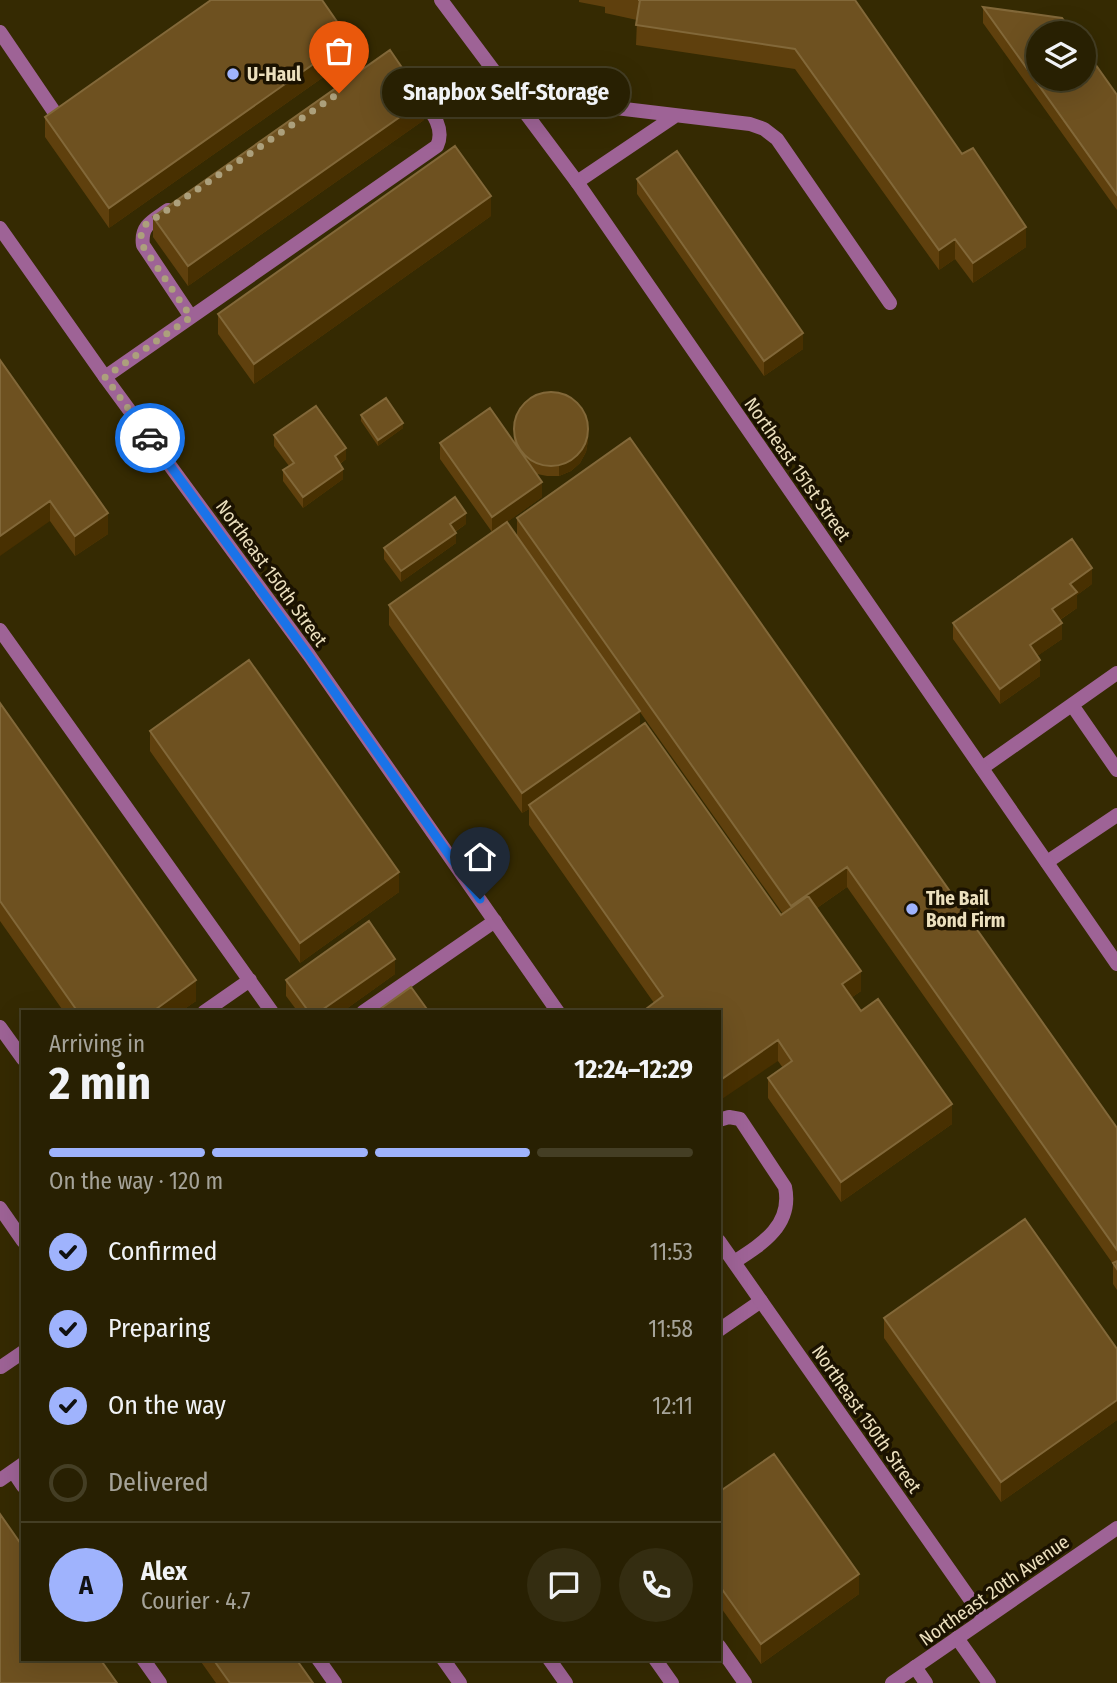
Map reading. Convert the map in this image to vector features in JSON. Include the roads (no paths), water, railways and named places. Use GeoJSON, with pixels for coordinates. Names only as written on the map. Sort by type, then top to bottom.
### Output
{"type":"FeatureCollection","features":[{"type":"Feature","properties":{"kind":"street","name":"Northeast 151st Street"},"geometry":{"type":"LineString","coordinates":[[441,0],[577,182],[1117,964]]}},
{"type":"Feature","properties":{"kind":"street"},"geometry":{"type":"LineString","coordinates":[[0,32],[57,116]]}},
{"type":"Feature","properties":{"kind":"street"},"geometry":{"type":"LineString","coordinates":[[105,377],[438,146],[442,136],[440,127],[407,77]]}},
{"type":"Feature","properties":{"kind":"street"},"geometry":{"type":"LineString","coordinates":[[591,105],[750,124],[764,129],[776,139],[890,303]]}},
{"type":"Feature","properties":{"kind":"street"},"geometry":{"type":"LineString","coordinates":[[577,182],[675,116]]}},
{"type":"Feature","properties":{"kind":"street"},"geometry":{"type":"LineString","coordinates":[[179,202],[145,225],[141,234],[142,245],[191,317]]}},
{"type":"Feature","properties":{"kind":"street","name":"Northeast 150th Street"},"geometry":{"type":"LineString","coordinates":[[0,228],[309,656],[557,1010]]}},
{"type":"Feature","properties":{"kind":"street"},"geometry":{"type":"LineString","coordinates":[[0,630],[271,1010]]}},
{"type":"Feature","properties":{"kind":"street"},"geometry":{"type":"LineString","coordinates":[[982,768],[1117,673]]}},
{"type":"Feature","properties":{"kind":"street"},"geometry":{"type":"LineString","coordinates":[[1072,705],[1117,770]]}},
{"type":"Feature","properties":{"kind":"street"},"geometry":{"type":"LineString","coordinates":[[1047,862],[1117,815]]}},
{"type":"Feature","properties":{"kind":"street"},"geometry":{"type":"LineString","coordinates":[[366,1010],[495,921]]}},
{"type":"Feature","properties":{"kind":"street"},"geometry":{"type":"LineString","coordinates":[[207,1010],[250,980]]}},
{"type":"Feature","properties":{"kind":"street"},"geometry":{"type":"LineString","coordinates":[[0,1027],[21,1056]]}},
{"type":"Feature","properties":{"kind":"street"},"geometry":{"type":"LineString","coordinates":[[721,1119],[729,1117],[740,1119],[785,1186],[788,1200],[771,1237],[734,1262]]}},
{"type":"Feature","properties":{"kind":"street"},"geometry":{"type":"LineString","coordinates":[[0,1209],[21,1238]]}},
{"type":"Feature","properties":{"kind":"street","name":"Northeast 150th Street"},"geometry":{"type":"LineString","coordinates":[[721,1244],[984,1619]]}},
{"type":"Feature","properties":{"kind":"street"},"geometry":{"type":"LineString","coordinates":[[721,1329],[761,1301]]}},
{"type":"Feature","properties":{"kind":"street"},"geometry":{"type":"LineString","coordinates":[[0,1367],[21,1353]]}},
{"type":"Feature","properties":{"kind":"street","name":"Northeast 20th Avenue"},"geometry":{"type":"LineString","coordinates":[[892,1683],[1117,1528]]}},
{"type":"Feature","properties":{"kind":"street"},"geometry":{"type":"LineString","coordinates":[[957,1638],[989,1683]]}},
{"type":"Feature","properties":{"kind":"street"},"geometry":{"type":"LineString","coordinates":[[721,1649],[746,1683]]}},
{"type":"Feature","properties":{"kind":"street"},"geometry":{"type":"LineString","coordinates":[[144,1661],[160,1683]]}},
{"type":"Feature","properties":{"kind":"street"},"geometry":{"type":"LineString","coordinates":[[319,1661],[335,1683]]}},
{"type":"Feature","properties":{"kind":"street"},"geometry":{"type":"LineString","coordinates":[[444,1661],[460,1683]]}},
{"type":"Feature","properties":{"kind":"street"},"geometry":{"type":"LineString","coordinates":[[551,1661],[566,1683]]}},
{"type":"Feature","properties":{"kind":"street"},"geometry":{"type":"LineString","coordinates":[[656,1661],[672,1683]]}},
{"type":"Feature","properties":{"kind":"street"},"geometry":{"type":"LineString","coordinates":[[915,1667],[926,1683]]}},
{"type":"Feature","properties":{"kind":"place","name":"U-Haul"},"geometry":{"type":"Point","coordinates":[233,74]}},
{"type":"Feature","properties":{"kind":"place","name":"Snapbox Self-Storage"},"geometry":{"type":"Point","coordinates":[339,93]}},
{"type":"Feature","properties":{"kind":"place","name":"The Bail Bond Firm"},"geometry":{"type":"Point","coordinates":[912,909]}}]}
